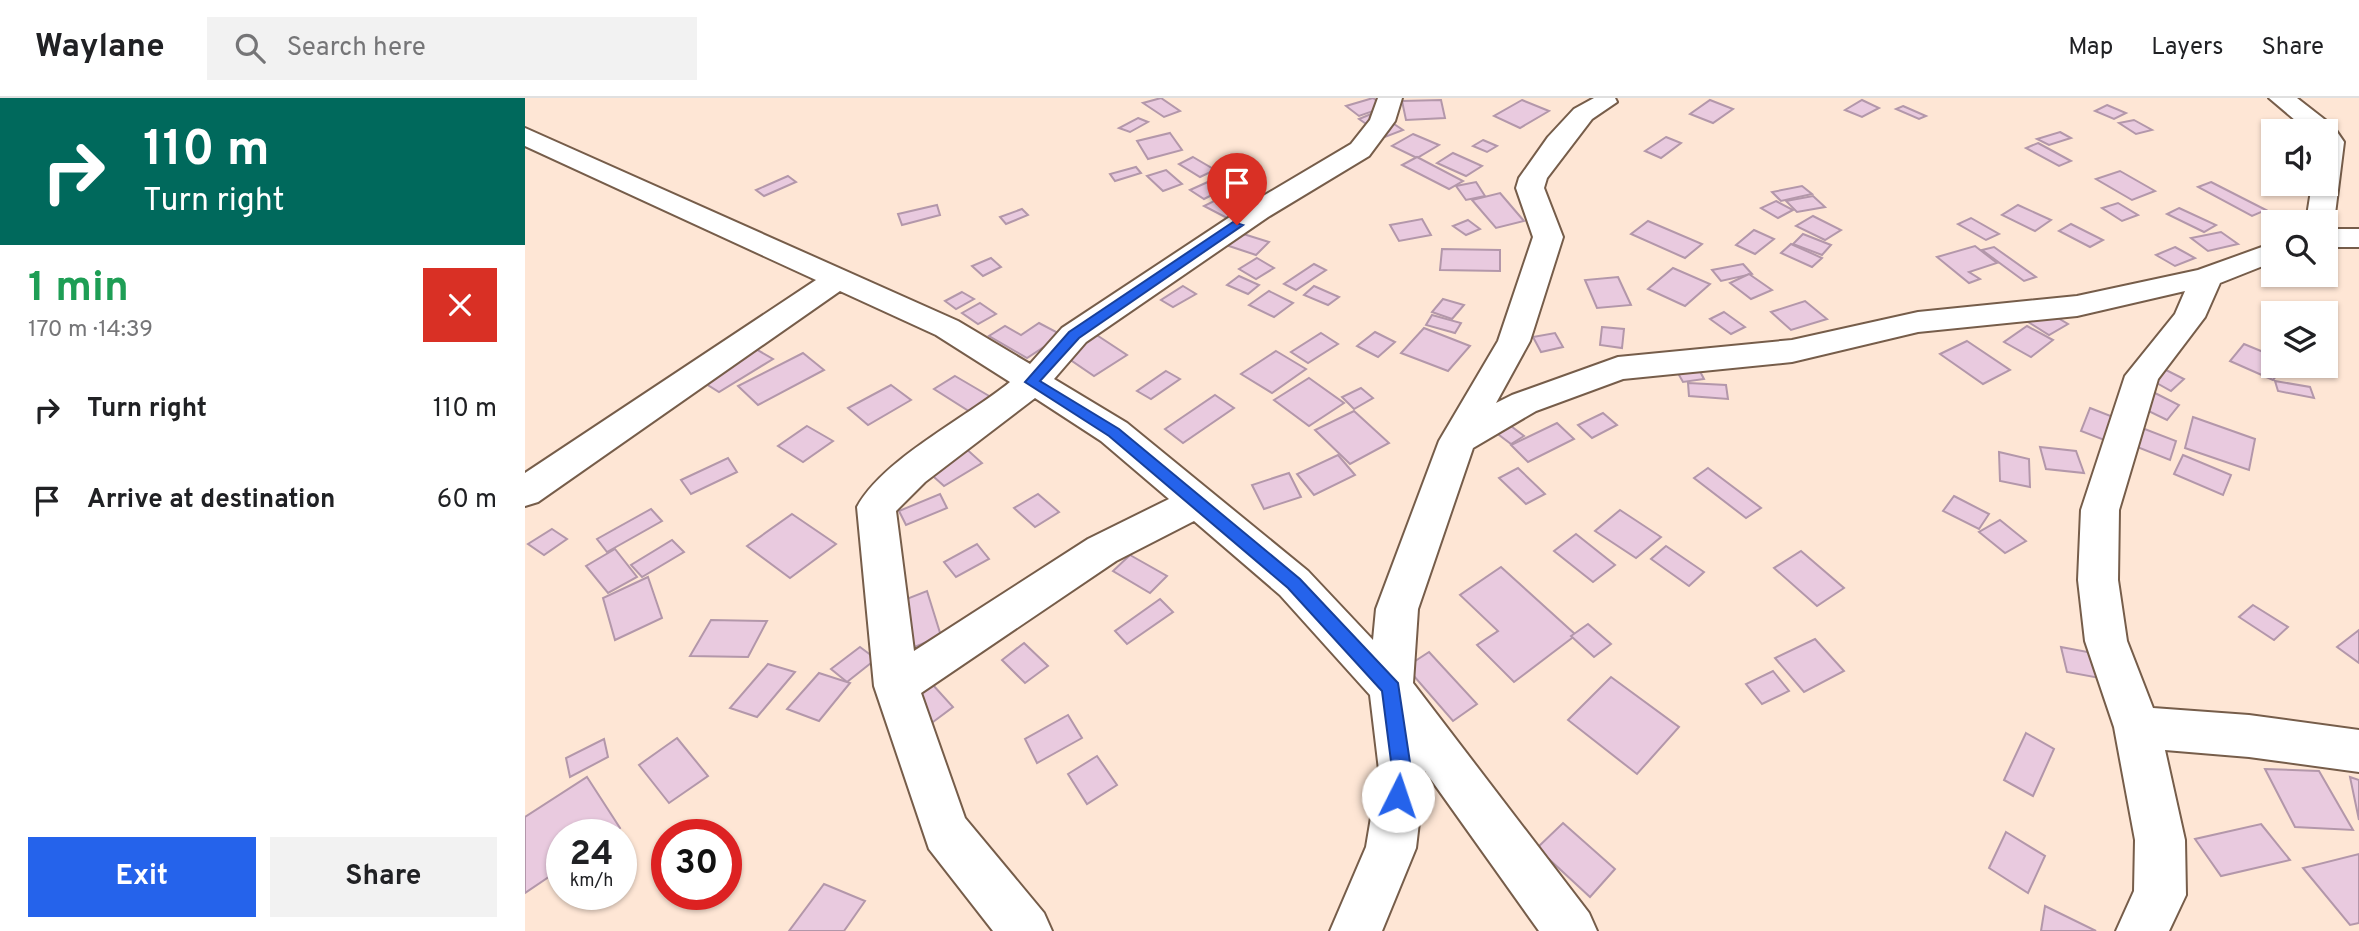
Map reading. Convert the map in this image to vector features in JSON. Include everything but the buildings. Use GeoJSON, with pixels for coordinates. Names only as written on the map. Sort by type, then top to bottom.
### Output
{"type":"FeatureCollection","features":[{"type":"Feature","properties":{"kind":"street"},"geometry":{"type":"LineString","coordinates":[[1026,931],[946,832],[896,686],[876,507],[895,485],[1032,382],[1074,335],[1258,211],[1360,150],[1382,121],[1390,98]]}},
{"type":"Feature","properties":{"kind":"street"},"geometry":{"type":"LineString","coordinates":[[2281,98],[2308,119]]}},
{"type":"Feature","properties":{"kind":"street"},"geometry":{"type":"LineString","coordinates":[[1356,931],[1391,848],[1402,769],[1391,688],[1397,609],[1457,441],[1514,341],[1548,237],[1530,188],[1533,178],[1557,143],[1583,114],[1605,102]]}},
{"type":"Feature","properties":{"kind":"street"},"geometry":{"type":"LineString","coordinates":[[525,136],[836,280],[947,328],[1114,432],[1294,583],[1391,688],[1571,931]]}},
{"type":"Feature","properties":{"kind":"street"},"geometry":{"type":"LineString","coordinates":[[2338,238],[2359,239]]}},
{"type":"Feature","properties":{"kind":"street"},"geometry":{"type":"LineString","coordinates":[[1457,441],[1524,403],[1618,368],[1792,351],[1919,322],[2077,306],[2207,277],[2261,257]]}},
{"type":"Feature","properties":{"kind":"street"},"geometry":{"type":"LineString","coordinates":[[2143,931],[2160,895],[2160,840],[2137,727],[2106,640],[2098,580],[2100,510],[2142,376],[2189,317],[2207,277]]}},
{"type":"Feature","properties":{"kind":"street"},"geometry":{"type":"LineString","coordinates":[[525,492],[836,280]]}},
{"type":"Feature","properties":{"kind":"street"},"geometry":{"type":"LineString","coordinates":[[896,686],[1102,550],[1197,502]]}},
{"type":"Feature","properties":{"kind":"street"},"geometry":{"type":"LineString","coordinates":[[2137,727],[2249,736],[2359,751]]}},
{"type":"Feature","properties":{"kind":"route"},"geometry":{"type":"LineString","coordinates":[[1237,225],[1074,335],[1059,348],[1032,382],[1114,432],[1294,583],[1391,688],[1402,769],[1398,796]]}}]}
